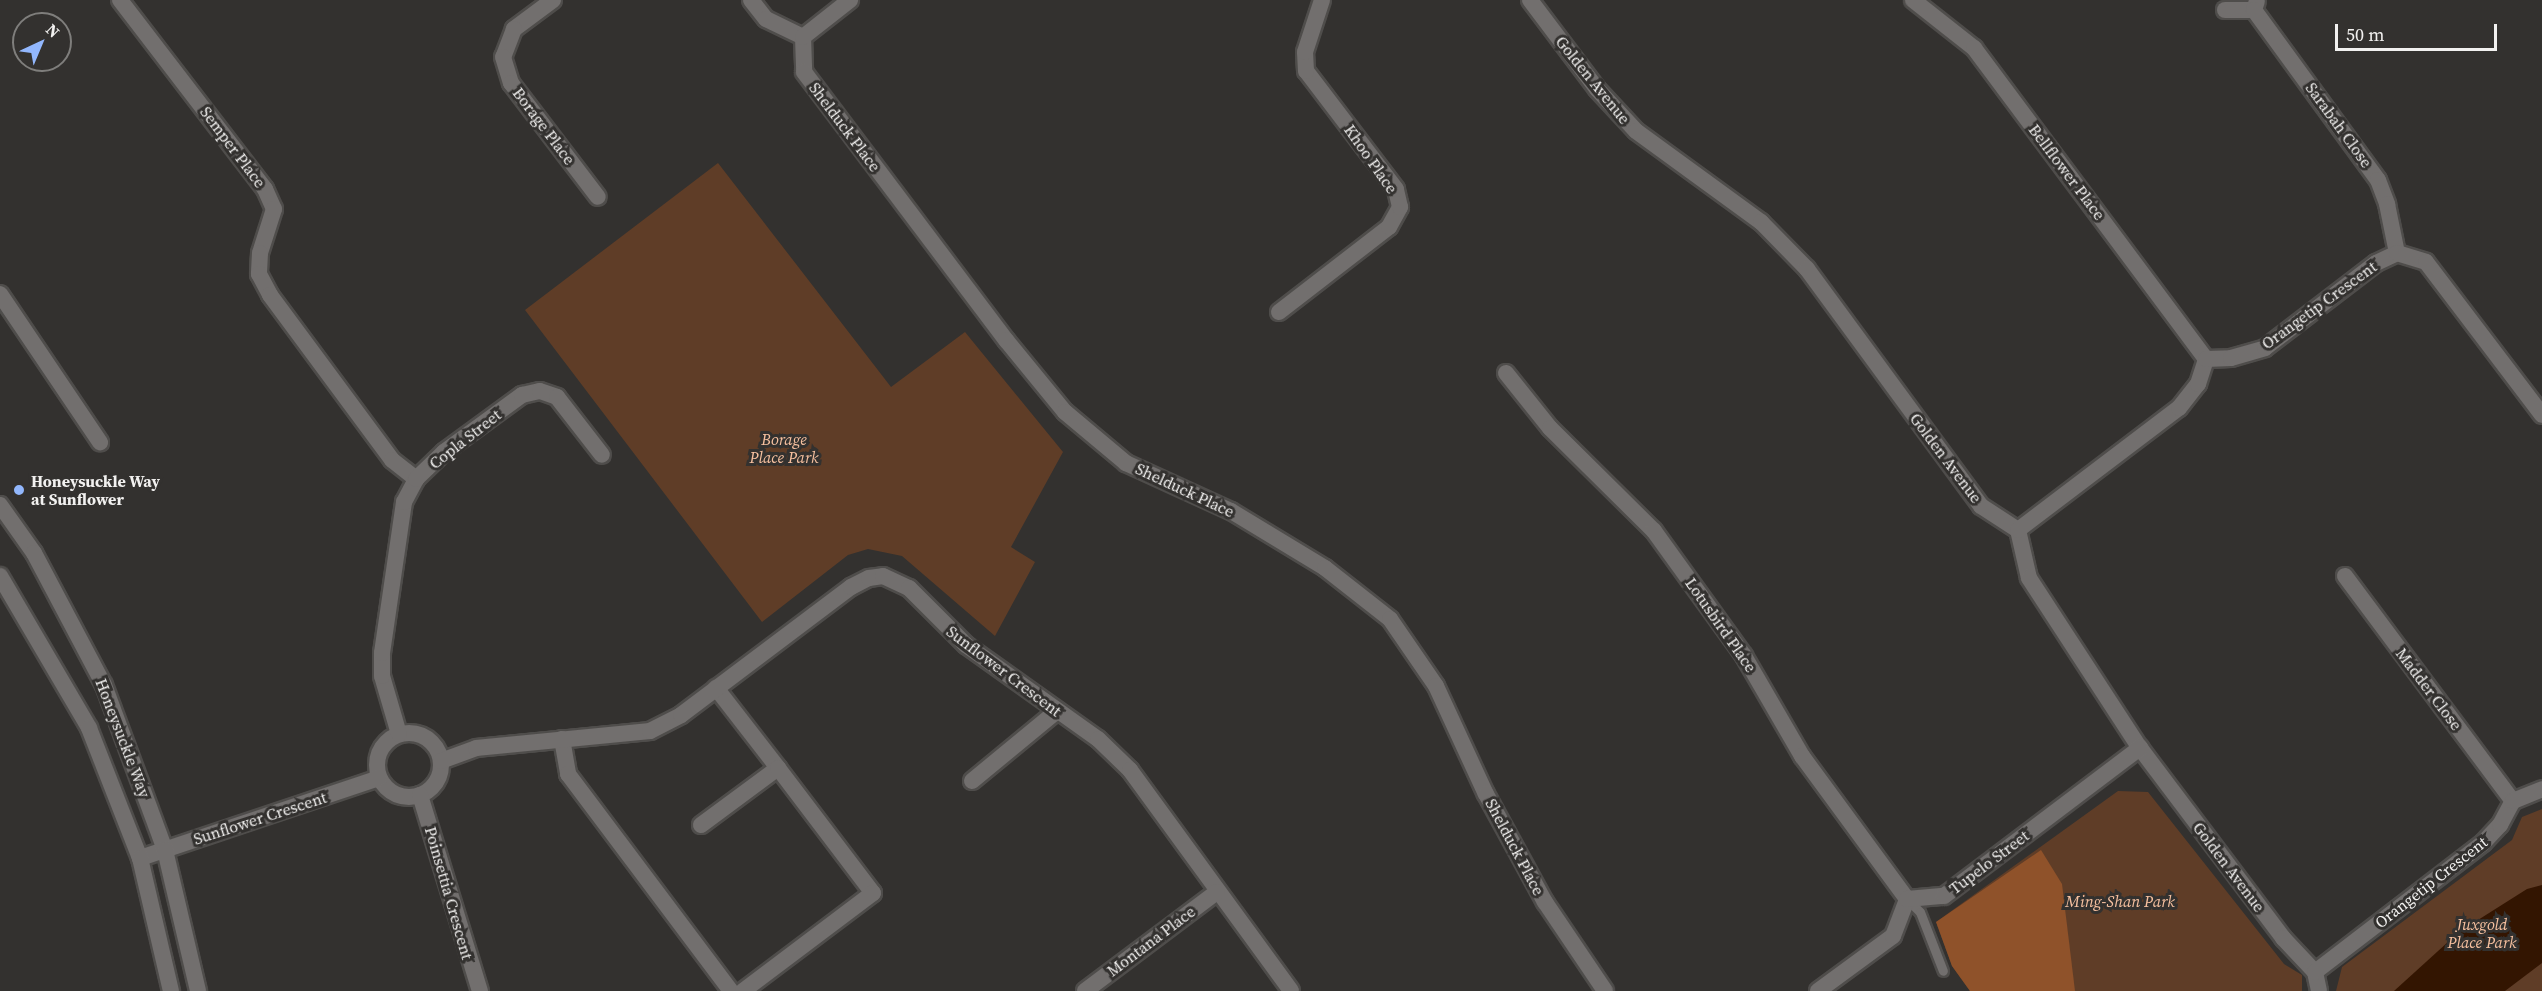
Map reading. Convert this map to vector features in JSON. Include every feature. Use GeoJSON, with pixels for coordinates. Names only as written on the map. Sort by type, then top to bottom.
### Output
{"type":"FeatureCollection","features":[{"type":"Feature","properties":{"kind":"street","name":"Semper Place"},"geometry":{"type":"LineString","coordinates":[[120,0],[265,189],[274,209],[260,253],[259,274],[270,296],[392,460],[416,479]]}},
{"type":"Feature","properties":{"kind":"street","name":"Borage Place"},"geometry":{"type":"LineString","coordinates":[[553,0],[514,29],[502,57],[511,83],[598,197]]}},
{"type":"Feature","properties":{"kind":"street"},"geometry":{"type":"LineString","coordinates":[[751,0],[766,19],[803,37],[850,0]]}},
{"type":"Feature","properties":{"kind":"street","name":"Khoo Place"},"geometry":{"type":"LineString","coordinates":[[1279,312],[1389,227],[1400,207],[1395,189],[1306,70],[1305,52],[1322,0]]}},
{"type":"Feature","properties":{"kind":"street","name":"Golden Avenue"},"geometry":{"type":"LineString","coordinates":[[1530,0],[1597,89],[1636,131],[1761,222],[1807,269],[1981,506],[2018,530],[2029,578],[2139,748],[2283,938],[2315,972]]}},
{"type":"Feature","properties":{"kind":"street","name":"Bellflower Place"},"geometry":{"type":"LineString","coordinates":[[1913,0],[1974,48],[2206,359]]}},
{"type":"Feature","properties":{"kind":"street","name":"Sarabah Close"},"geometry":{"type":"LineString","coordinates":[[2225,10],[2256,5],[2378,180],[2387,204],[2397,253]]}},
{"type":"Feature","properties":{"kind":"street","name":"Shelduck Place"},"geometry":{"type":"LineString","coordinates":[[803,37],[804,72],[1006,340],[1065,412],[1126,463],[1232,511],[1325,568],[1390,619],[1436,686],[1486,794],[1545,903],[1605,991]]}},
{"type":"Feature","properties":{"kind":"street","name":"Orangetip Crescent"},"geometry":{"type":"LineString","coordinates":[[2206,359],[2231,358],[2265,348],[2376,263],[2397,253],[2426,262],[2542,414]]}},
{"type":"Feature","properties":{"kind":"street"},"geometry":{"type":"LineString","coordinates":[[2,300],[100,442]]}},
{"type":"Feature","properties":{"kind":"street"},"geometry":{"type":"LineString","coordinates":[[2018,530],[2179,408],[2198,384],[2206,359]]}},
{"type":"Feature","properties":{"kind":"street","name":"Lotusbird Place"},"geometry":{"type":"LineString","coordinates":[[1506,374],[1550,428],[1654,531],[1744,656],[1802,756],[1907,899]]}},
{"type":"Feature","properties":{"kind":"street","name":"Copla Street"},"geometry":{"type":"LineString","coordinates":[[399,734],[382,676],[382,653],[404,502],[416,479],[444,452],[522,395],[540,391],[556,397],[602,455]]}},
{"type":"Feature","properties":{"kind":"street","name":"Honeysuckle Way"},"geometry":{"type":"LineString","coordinates":[[0,505],[34,553],[104,685],[165,850],[198,991]]}},
{"type":"Feature","properties":{"kind":"street","name":"Honeysuckle Way"},"geometry":{"type":"LineString","coordinates":[[0,576],[89,728],[140,858],[171,991]]}},
{"type":"Feature","properties":{"kind":"street","name":"Sunflower Crescent"},"geometry":{"type":"LineString","coordinates":[[441,761],[476,748],[650,731],[681,715],[851,587],[869,578],[883,576],[909,588],[966,645],[1098,739],[1130,770],[1291,991]]}},
{"type":"Feature","properties":{"kind":"street","name":"Madder Close"},"geometry":{"type":"LineString","coordinates":[[2345,576],[2513,801]]}},
{"type":"Feature","properties":{"kind":"street"},"geometry":{"type":"LineString","coordinates":[[716,688],[873,893],[743,991]]}},
{"type":"Feature","properties":{"kind":"street"},"geometry":{"type":"LineString","coordinates":[[972,781],[1057,711]]}},
{"type":"Feature","properties":{"kind":"street"},"geometry":{"type":"LineString","coordinates":[[399,734],[423,735],[432,742],[441,761],[437,781],[420,795],[397,794],[379,778],[378,755],[383,745],[399,734]]}},
{"type":"Feature","properties":{"kind":"street"},"geometry":{"type":"LineString","coordinates":[[562,740],[567,774],[731,991]]}},
{"type":"Feature","properties":{"kind":"street","name":"Tupelo Street"},"geometry":{"type":"LineString","coordinates":[[1907,899],[1944,896],[2139,748]]}},
{"type":"Feature","properties":{"kind":"street"},"geometry":{"type":"LineString","coordinates":[[701,825],[778,768]]}},
{"type":"Feature","properties":{"kind":"street","name":"Sunflower Crescent"},"geometry":{"type":"LineString","coordinates":[[140,858],[379,778]]}},
{"type":"Feature","properties":{"kind":"street"},"geometry":{"type":"LineString","coordinates":[[2513,801],[2542,789]]}},
{"type":"Feature","properties":{"kind":"street","name":"Poinsettia Crescent"},"geometry":{"type":"LineString","coordinates":[[420,795],[480,991]]}},
{"type":"Feature","properties":{"kind":"street","name":"Orangetip Crescent"},"geometry":{"type":"LineString","coordinates":[[2315,972],[2483,843],[2500,825],[2513,801]]}},
{"type":"Feature","properties":{"kind":"street","name":"Montana Place"},"geometry":{"type":"LineString","coordinates":[[1085,991],[1217,892]]}},
{"type":"Feature","properties":{"kind":"street"},"geometry":{"type":"LineString","coordinates":[[1818,991],[1893,936],[1907,899]]}},
{"type":"Feature","properties":{"kind":"street"},"geometry":{"type":"LineString","coordinates":[[2315,972],[2319,991]]}},
{"type":"Feature","properties":{"kind":"lane"},"geometry":{"type":"LineString","coordinates":[[1907,899],[1920,912],[1943,971]]}},
{"type":"Feature","properties":{"kind":"green space","name":"Borage Place Park"},"geometry":{"type":"Polygon","coordinates":[[[718,163],[891,387],[965,332],[1063,452],[1011,547],[1035,562],[995,636],[902,556],[868,549],[848,555],[762,622],[525,310],[718,163]]]}},
{"type":"Feature","properties":{"kind":"green space","name":"Ming-Shan Park"},"geometry":{"type":"Polygon","coordinates":[[[2118,791],[2148,792],[2284,964],[2302,975],[2302,991],[1970,991],[1952,966],[1936,922],[2118,791]]]}},
{"type":"Feature","properties":{"kind":"green space","name":"Juxgold Place Park"},"geometry":{"type":"Polygon","coordinates":[[[2542,809],[2542,991],[2336,991],[2342,967],[2512,840],[2522,817],[2542,809]]]}},
{"type":"Feature","properties":{"kind":"shaded area"},"geometry":{"type":"Polygon","coordinates":[[[2041,850],[2062,884],[2075,991],[1970,991],[1952,966],[1936,922],[2041,850]]]}},
{"type":"Feature","properties":{"kind":"shaded area"},"geometry":{"type":"Polygon","coordinates":[[[2542,885],[2542,963],[2505,991],[2394,991],[2459,932],[2527,889],[2542,885]]]}},
{"type":"Feature","properties":{"kind":"place","name":"Honeysuckle Way at Sunflower"},"geometry":{"type":"Point","coordinates":[19,490]}}]}
